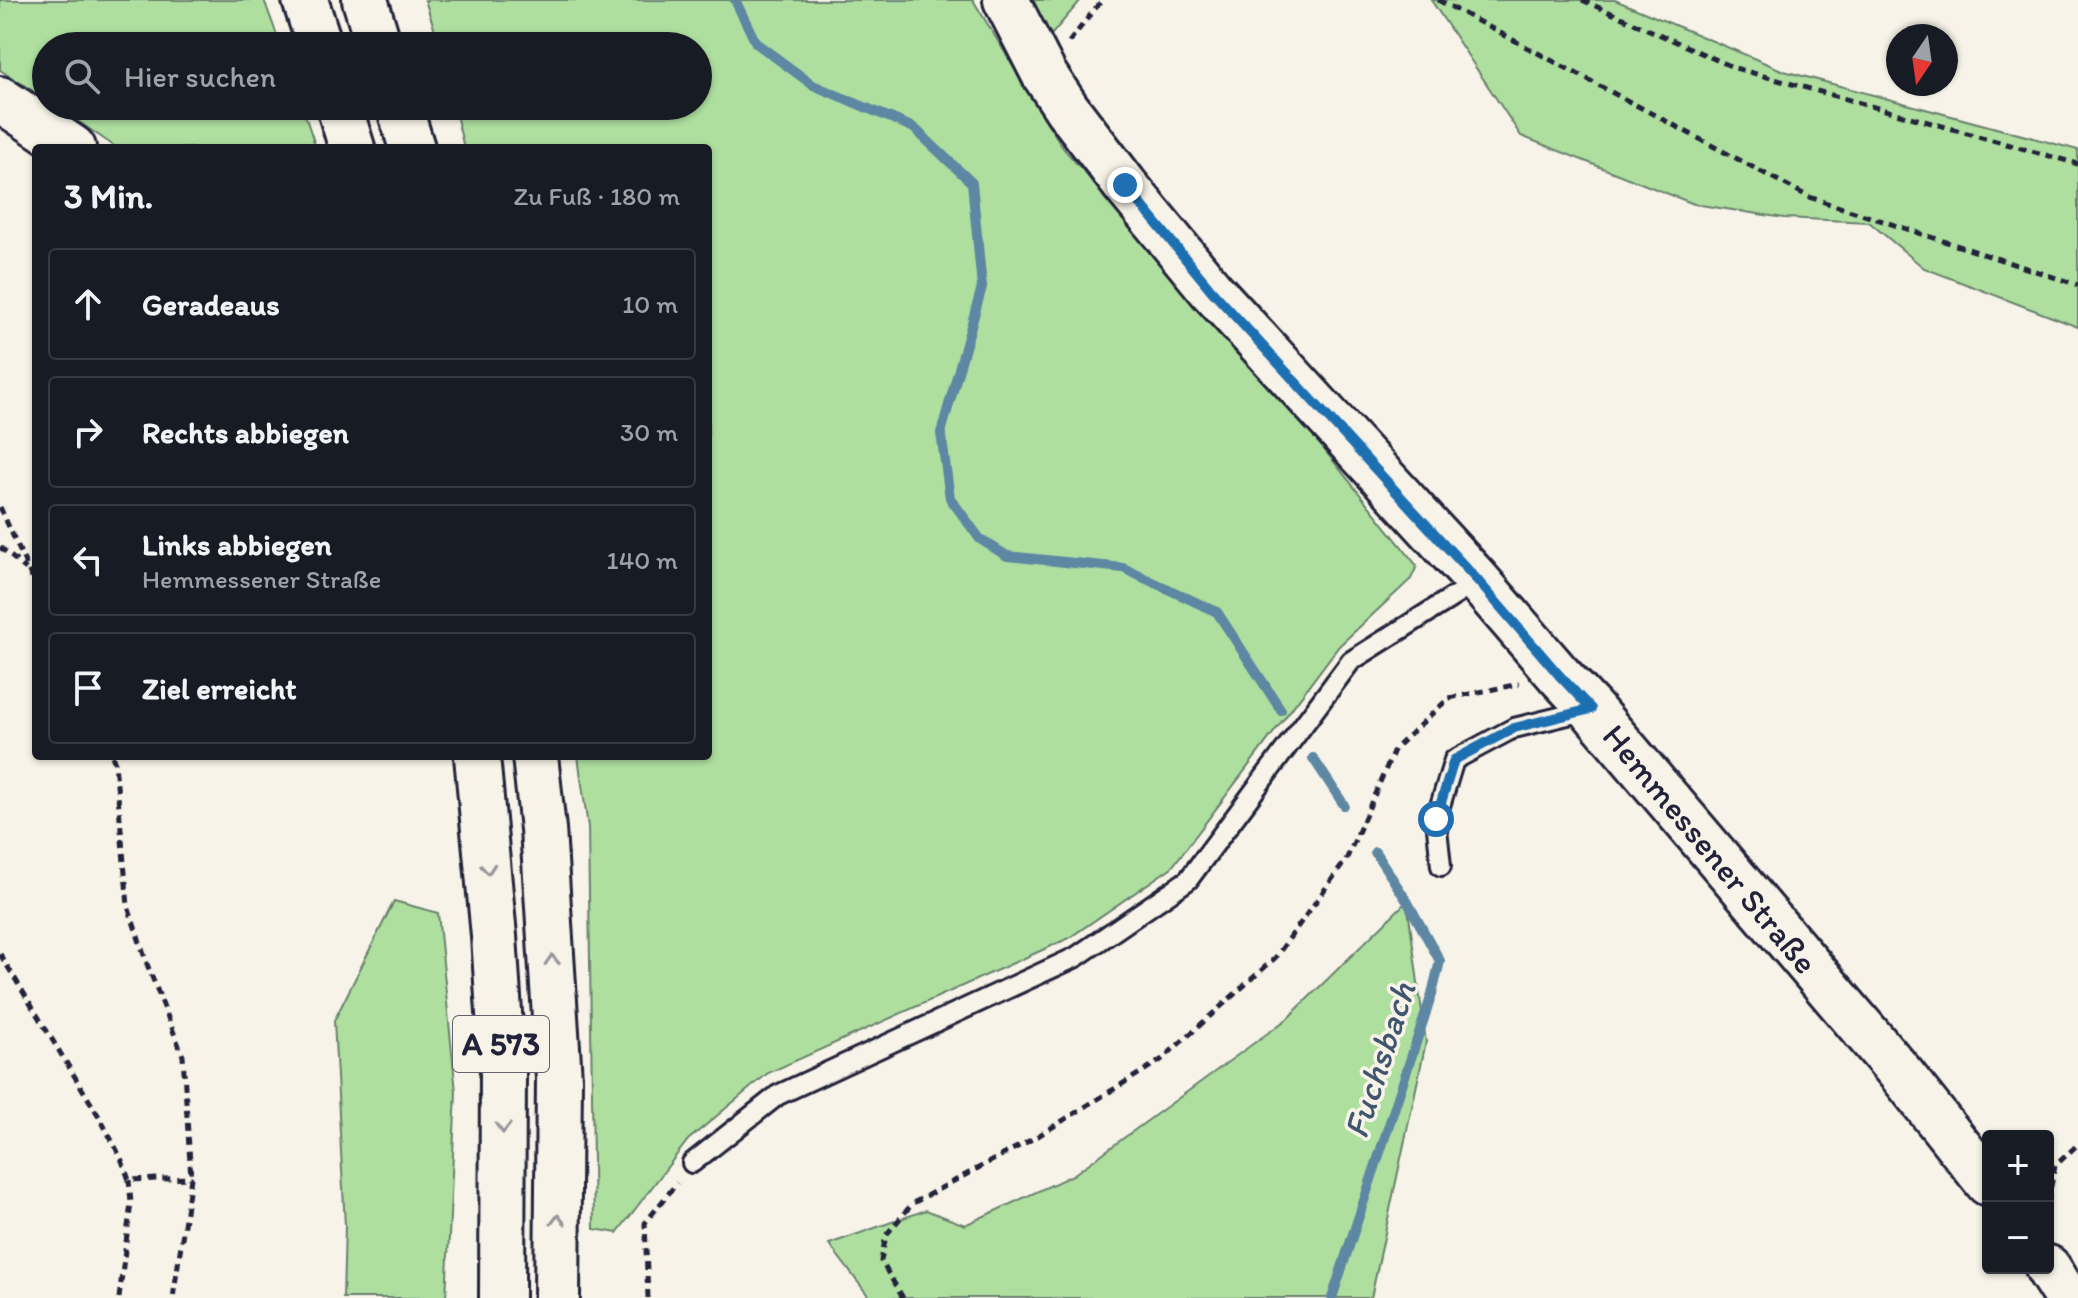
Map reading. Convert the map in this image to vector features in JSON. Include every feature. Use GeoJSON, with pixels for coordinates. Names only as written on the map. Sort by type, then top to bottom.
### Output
{"type":"FeatureCollection","features":[{"type":"Feature","properties":{"kind":"main road"},"geometry":{"type":"LineString","coordinates":[[305,0],[315,32]]}},
{"type":"Feature","properties":{"kind":"main road"},"geometry":{"type":"LineString","coordinates":[[365,0],[375,32]]}},
{"type":"Feature","properties":{"kind":"main road"},"geometry":{"type":"LineString","coordinates":[[392,0],[397,32]]}},
{"type":"Feature","properties":{"kind":"main road","name":"Hemmessener Straße"},"geometry":{"type":"LineString","coordinates":[[1006,0],[1044,74],[1067,109],[1212,291],[1591,709],[1903,1076],[1982,1175]]}},
{"type":"Feature","properties":{"kind":"main road"},"geometry":{"type":"LineString","coordinates":[[0,99],[67,144]]}},
{"type":"Feature","properties":{"kind":"main road"},"geometry":{"type":"LineString","coordinates":[[343,120],[351,144]]}},
{"type":"Feature","properties":{"kind":"main road"},"geometry":{"type":"LineString","coordinates":[[404,120],[413,144]]}},
{"type":"Feature","properties":{"kind":"main road"},"geometry":{"type":"LineString","coordinates":[[411,120],[414,144]]}},
{"type":"Feature","properties":{"kind":"main road","name":"A 573"},"geometry":{"type":"LineString","coordinates":[[535,760],[543,829],[559,1079],[557,1298]]}},
{"type":"Feature","properties":{"kind":"main road","name":"A 573"},"geometry":{"type":"LineString","coordinates":[[476,768],[494,936],[503,1074],[502,1298]]}},
{"type":"Feature","properties":{"kind":"main road"},"geometry":{"type":"LineString","coordinates":[[2052,1274],[2067,1298]]}},
{"type":"Feature","properties":{"kind":"lane"},"geometry":{"type":"LineString","coordinates":[[692,1163],[778,1095],[1076,957],[1188,880],[1351,661],[1478,581]]}},
{"type":"Feature","properties":{"kind":"lane"},"geometry":{"type":"LineString","coordinates":[[1441,866],[1436,819],[1454,760],[1514,728],[1591,709]]}},
{"type":"Feature","properties":{"kind":"path"},"geometry":{"type":"LineString","coordinates":[[1044,74],[1102,0]]}},
{"type":"Feature","properties":{"kind":"path"},"geometry":{"type":"LineString","coordinates":[[1438,0],[1809,197],[2078,285]]}},
{"type":"Feature","properties":{"kind":"path"},"geometry":{"type":"LineString","coordinates":[[1582,0],[1735,68],[2078,164]]}},
{"type":"Feature","properties":{"kind":"path"},"geometry":{"type":"LineString","coordinates":[[0,507],[32,578]]}},
{"type":"Feature","properties":{"kind":"path"},"geometry":{"type":"LineString","coordinates":[[0,547],[29,572]]}},
{"type":"Feature","properties":{"kind":"path"},"geometry":{"type":"LineString","coordinates":[[903,1298],[881,1261],[886,1235],[913,1203],[1038,1136],[1161,1060],[1275,958],[1346,860],[1395,748],[1449,698],[1559,675]]}},
{"type":"Feature","properties":{"kind":"path"},"geometry":{"type":"LineString","coordinates":[[114,760],[128,906],[183,1056],[191,1178],[173,1298]]}},
{"type":"Feature","properties":{"kind":"path"},"geometry":{"type":"LineString","coordinates":[[0,954],[100,1118],[129,1180],[131,1203],[119,1298]]}},
{"type":"Feature","properties":{"kind":"path"},"geometry":{"type":"LineString","coordinates":[[2054,1171],[2055,1166],[2078,1144]]}},
{"type":"Feature","properties":{"kind":"path"},"geometry":{"type":"LineString","coordinates":[[648,1298],[645,1223],[692,1163]]}},
{"type":"Feature","properties":{"kind":"path"},"geometry":{"type":"LineString","coordinates":[[129,1180],[191,1178]]}},
{"type":"Feature","properties":{"kind":"green space"},"geometry":{"type":"Polygon","coordinates":[[[0,0],[264,0],[276,32],[32,32],[32,90],[0,70],[0,0]]]}},
{"type":"Feature","properties":{"kind":"green space"},"geometry":{"type":"Polygon","coordinates":[[[425,0],[973,0],[1063,148],[1283,398],[1417,566],[1411,579],[1339,646],[1172,867],[1069,938],[768,1073],[688,1140],[617,1233],[594,1229],[588,827],[579,760],[712,760],[712,144],[463,144],[457,120],[712,120],[712,32],[435,32],[425,0]]]}},
{"type":"Feature","properties":{"kind":"green space"},"geometry":{"type":"Polygon","coordinates":[[[1025,0],[1081,0],[1046,41],[1025,0]]]}},
{"type":"Feature","properties":{"kind":"green space"},"geometry":{"type":"Polygon","coordinates":[[[1431,0],[1615,0],[1784,71],[2078,150],[2078,327],[1924,268],[1869,222],[1784,218],[1694,204],[1521,136],[1431,0]]]}},
{"type":"Feature","properties":{"kind":"green space"},"geometry":{"type":"Polygon","coordinates":[[[76,120],[307,120],[315,144],[111,144],[76,120]]]}},
{"type":"Feature","properties":{"kind":"green space"},"geometry":{"type":"Polygon","coordinates":[[[394,901],[438,913],[456,1092],[446,1298],[343,1298],[345,1226],[334,1021],[394,901]]]}},
{"type":"Feature","properties":{"kind":"green space"},"geometry":{"type":"Polygon","coordinates":[[[1407,901],[1426,1042],[1371,1298],[870,1298],[829,1244],[926,1210],[965,1225],[1073,1175],[1287,1019],[1407,901]]]}},
{"type":"Feature","properties":{"kind":"waterway","name":"Fuchsbach"},"geometry":{"type":"LineString","coordinates":[[735,0],[756,43],[813,85],[914,128],[972,183],[982,287],[941,433],[950,498],[980,539],[1007,556],[1123,568],[1217,612],[1281,710]]}},
{"type":"Feature","properties":{"kind":"waterway","name":"Fuchsbach"},"geometry":{"type":"LineString","coordinates":[[1313,758],[1344,805]]}},
{"type":"Feature","properties":{"kind":"waterway","name":"Fuchsbach"},"geometry":{"type":"LineString","coordinates":[[1332,1298],[1432,994],[1440,961],[1375,852]]}},
{"type":"Feature","properties":{"kind":"route"},"geometry":{"type":"LineString","coordinates":[[1125,185],[1212,291],[1591,709],[1514,728],[1454,760],[1436,819]]}}]}
